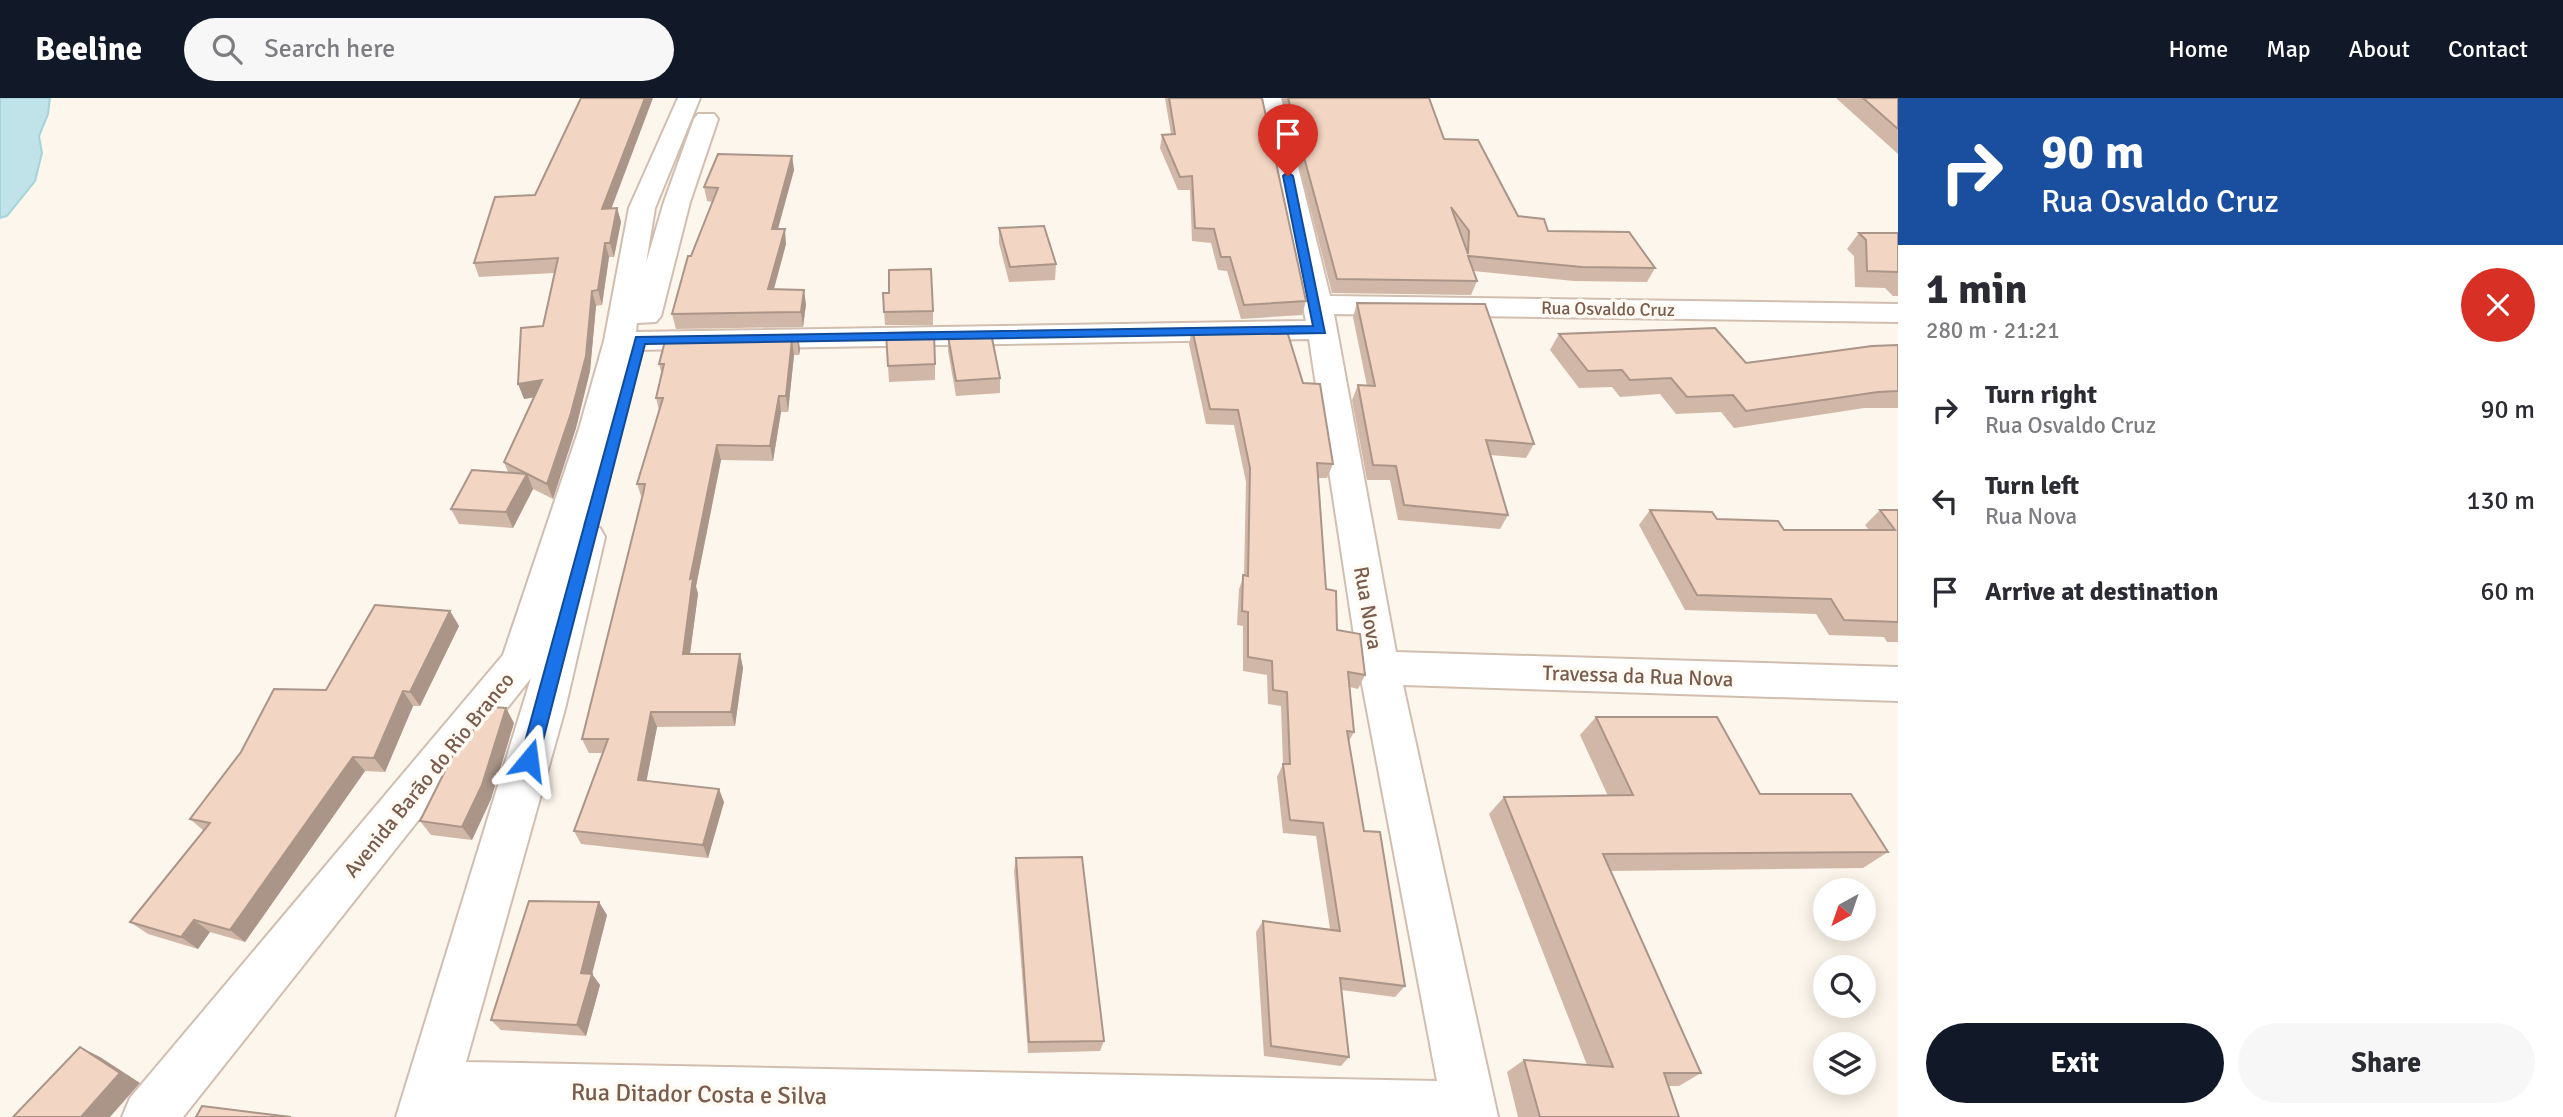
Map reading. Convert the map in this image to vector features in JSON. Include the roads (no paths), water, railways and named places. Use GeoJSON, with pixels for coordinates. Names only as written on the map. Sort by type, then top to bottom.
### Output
{"type":"FeatureCollection","features":[{"type":"Feature","properties":{"kind":"street","name":"Avenida Barão do Rio Branco"},"geometry":{"type":"LineString","coordinates":[[630,340],[642,208],[689,98]]}},
{"type":"Feature","properties":{"kind":"street","name":"Avenida Barão do Rio Branco"},"geometry":{"type":"LineString","coordinates":[[428,1103],[544,709],[538,661],[596,429],[630,340],[714,98]]}},
{"type":"Feature","properties":{"kind":"street","name":"Rua Nova"},"geometry":{"type":"LineString","coordinates":[[1270,98],[1319,320],[1379,668],[1470,1113]]}},
{"type":"Feature","properties":{"kind":"street","name":"Rua Osvaldo Cruz"},"geometry":{"type":"LineString","coordinates":[[630,340],[1319,320],[1898,313]]}},
{"type":"Feature","properties":{"kind":"street","name":"Rua Osvaldo Cruz"},"geometry":{"type":"LineString","coordinates":[[1319,320],[1898,333]]}},
{"type":"Feature","properties":{"kind":"street","name":"Avenida Barão do Rio Branco"},"geometry":{"type":"LineString","coordinates":[[149,1117],[538,661]]}},
{"type":"Feature","properties":{"kind":"street","name":"Travessa da Rua Nova"},"geometry":{"type":"LineString","coordinates":[[1379,668],[1898,684]]}},
{"type":"Feature","properties":{"kind":"street","name":"Rua Ditador Costa e Silva"},"geometry":{"type":"LineString","coordinates":[[428,1103],[1470,1113]]}},
{"type":"Feature","properties":{"kind":"water"},"geometry":{"type":"Polygon","coordinates":[[[0,98],[50,98],[48,114],[39,136],[42,153],[35,181],[7,216],[0,218],[0,98]]]}}]}
